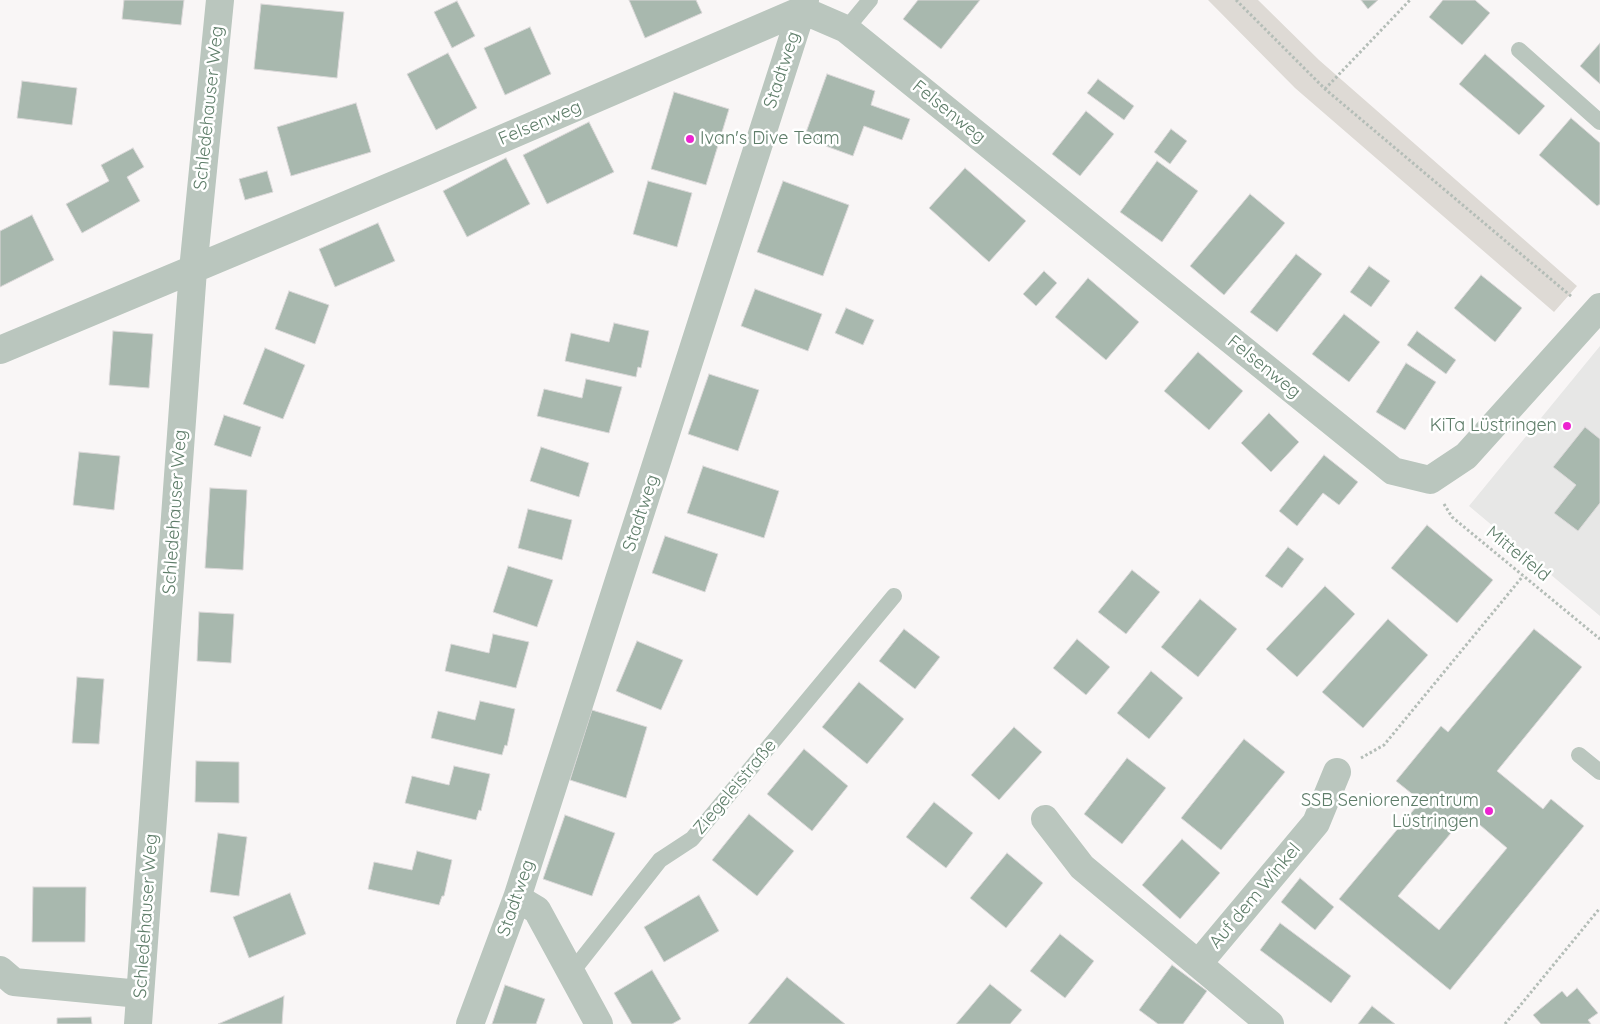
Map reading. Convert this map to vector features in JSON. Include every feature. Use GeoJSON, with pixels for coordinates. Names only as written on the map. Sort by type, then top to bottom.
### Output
{"type":"FeatureCollection","features":[{"type":"Feature","properties":{"kind":"street","name":"Schledehauser Weg"},"geometry":{"type":"LineString","coordinates":[[138,1024],[193,270],[220,0]]}},
{"type":"Feature","properties":{"kind":"street","name":"Felsenweg"},"geometry":{"type":"LineString","coordinates":[[0,350],[193,270],[803,5],[846,29],[1393,471],[1430,480]]}},
{"type":"Feature","properties":{"kind":"street","name":"Stadtweg"},"geometry":{"type":"LineString","coordinates":[[470,1024],[517,898],[803,5]]}},
{"type":"Feature","properties":{"kind":"street"},"geometry":{"type":"LineString","coordinates":[[1430,480],[1466,456],[1597,311]]}},
{"type":"Feature","properties":{"kind":"street","name":"Auf dem Winkel"},"geometry":{"type":"LineString","coordinates":[[1198,964],[1316,823],[1337,772]]}},
{"type":"Feature","properties":{"kind":"street","name":"Auf dem Winkel"},"geometry":{"type":"LineString","coordinates":[[1045,819],[1082,868],[1270,1024]]}},
{"type":"Feature","properties":{"kind":"street"},"geometry":{"type":"LineString","coordinates":[[517,898],[537,910],[599,1024]]}},
{"type":"Feature","properties":{"kind":"street"},"geometry":{"type":"LineString","coordinates":[[0,970],[14,982],[140,994]]}},
{"type":"Feature","properties":{"kind":"lane"},"geometry":{"type":"LineString","coordinates":[[846,29],[870,0]]}},
{"type":"Feature","properties":{"kind":"lane"},"geometry":{"type":"LineString","coordinates":[[1519,50],[1600,122]]}},
{"type":"Feature","properties":{"kind":"lane","name":"Ziegeleistraße"},"geometry":{"type":"LineString","coordinates":[[571,973],[660,860],[692,839],[894,596]]}},
{"type":"Feature","properties":{"kind":"lane"},"geometry":{"type":"LineString","coordinates":[[1579,755],[1600,772]]}},
{"type":"Feature","properties":{"kind":"path"},"geometry":{"type":"LineString","coordinates":[[1236,0],[1325,89],[1597,311]]}},
{"type":"Feature","properties":{"kind":"path"},"geometry":{"type":"LineString","coordinates":[[1325,89],[1410,0]]}},
{"type":"Feature","properties":{"kind":"path","name":"Mittelfeld"},"geometry":{"type":"LineString","coordinates":[[1430,480],[1452,517],[1600,639]]}},
{"type":"Feature","properties":{"kind":"path"},"geometry":{"type":"LineString","coordinates":[[1337,772],[1384,746],[1523,576]]}},
{"type":"Feature","properties":{"kind":"path"},"geometry":{"type":"LineString","coordinates":[[1506,1024],[1600,908]]}},
{"type":"Feature","properties":{"kind":"shaded area"},"geometry":{"type":"Polygon","coordinates":[[[1208,0],[1258,0],[1319,60],[1577,286],[1554,312],[1295,88],[1208,0]]]}},
{"type":"Feature","properties":{"kind":"shaded area","name":"KiTa Lüstringen"},"geometry":{"type":"Polygon","coordinates":[[[1600,346],[1600,616],[1469,506],[1600,346]]]}},
{"type":"Feature","properties":{"kind":"building"},"geometry":{"type":"Polygon","coordinates":[[[124,0],[184,0],[181,25],[122,19],[124,0]]]}},
{"type":"Feature","properties":{"kind":"building"},"geometry":{"type":"Polygon","coordinates":[[[629,0],[696,0],[702,13],[645,38],[629,0]]]}},
{"type":"Feature","properties":{"kind":"building"},"geometry":{"type":"Polygon","coordinates":[[[918,0],[980,0],[941,49],[903,19],[918,0]]]}},
{"type":"Feature","properties":{"kind":"building"},"geometry":{"type":"Polygon","coordinates":[[[1361,0],[1378,0],[1368,9],[1361,0]]]}},
{"type":"Feature","properties":{"kind":"building"},"geometry":{"type":"Polygon","coordinates":[[[1443,0],[1475,0],[1490,13],[1462,45],[1429,17],[1443,0]]]}},
{"type":"Feature","properties":{"kind":"building"},"geometry":{"type":"Polygon","coordinates":[[[457,1],[475,36],[452,48],[434,12],[457,1]]]}},
{"type":"Feature","properties":{"kind":"building"},"geometry":{"type":"Polygon","coordinates":[[[261,4],[344,12],[337,78],[254,69],[261,4]]]}},
{"type":"Feature","properties":{"kind":"building"},"geometry":{"type":"Polygon","coordinates":[[[530,27],[551,74],[505,95],[484,48],[530,27]]]}},
{"type":"Feature","properties":{"kind":"building"},"geometry":{"type":"Polygon","coordinates":[[[1600,43],[1600,84],[1580,66],[1600,43]]]}},
{"type":"Feature","properties":{"kind":"building"},"geometry":{"type":"Polygon","coordinates":[[[448,53],[477,108],[436,130],[407,74],[448,53]]]}},
{"type":"Feature","properties":{"kind":"building"},"geometry":{"type":"Polygon","coordinates":[[[1485,54],[1545,106],[1519,135],[1459,84],[1485,54]]]}},
{"type":"Feature","properties":{"kind":"building"},"geometry":{"type":"Polygon","coordinates":[[[827,74],[875,91],[871,105],[910,119],[902,140],[864,126],[853,156],[804,138],[827,74]]]}},
{"type":"Feature","properties":{"kind":"building"},"geometry":{"type":"Polygon","coordinates":[[[1098,79],[1134,106],[1124,120],[1087,93],[1098,79]]]}},
{"type":"Feature","properties":{"kind":"building"},"geometry":{"type":"Polygon","coordinates":[[[22,81],[77,88],[72,125],[17,118],[22,81]]]}},
{"type":"Feature","properties":{"kind":"building","name":"Ivan's Dive Team"},"geometry":{"type":"Polygon","coordinates":[[[674,92],[729,109],[706,185],[651,169],[674,92]]]}},
{"type":"Feature","properties":{"kind":"building"},"geometry":{"type":"Polygon","coordinates":[[[356,103],[371,152],[291,176],[277,127],[356,103]]]}},
{"type":"Feature","properties":{"kind":"building"},"geometry":{"type":"Polygon","coordinates":[[[1086,111],[1114,134],[1080,176],[1052,154],[1086,111]]]}},
{"type":"Feature","properties":{"kind":"building"},"geometry":{"type":"Polygon","coordinates":[[[1571,118],[1600,143],[1600,204],[1597,206],[1539,155],[1571,118]]]}},
{"type":"Feature","properties":{"kind":"building"},"geometry":{"type":"Polygon","coordinates":[[[589,122],[614,172],[547,204],[523,155],[589,122]]]}},
{"type":"Feature","properties":{"kind":"building"},"geometry":{"type":"Polygon","coordinates":[[[1171,129],[1187,141],[1170,164],[1154,152],[1171,129]]]}},
{"type":"Feature","properties":{"kind":"building"},"geometry":{"type":"Polygon","coordinates":[[[133,148],[144,167],[127,177],[140,201],[82,233],[66,204],[109,181],[101,165],[133,148]]]}},
{"type":"Feature","properties":{"kind":"building"},"geometry":{"type":"Polygon","coordinates":[[[506,158],[530,204],[467,237],[443,191],[506,158]]]}},
{"type":"Feature","properties":{"kind":"building"},"geometry":{"type":"Polygon","coordinates":[[[1157,161],[1198,191],[1162,242],[1120,212],[1157,161]]]}},
{"type":"Feature","properties":{"kind":"building"},"geometry":{"type":"Polygon","coordinates":[[[965,168],[1026,221],[989,262],[929,208],[965,168]]]}},
{"type":"Feature","properties":{"kind":"building"},"geometry":{"type":"Polygon","coordinates":[[[267,171],[273,192],[245,200],[239,179],[267,171]]]}},
{"type":"Feature","properties":{"kind":"building"},"geometry":{"type":"Polygon","coordinates":[[[648,181],[692,193],[677,247],[633,234],[648,181]]]}},
{"type":"Feature","properties":{"kind":"building"},"geometry":{"type":"Polygon","coordinates":[[[783,181],[849,205],[823,276],[757,252],[783,181]]]}},
{"type":"Feature","properties":{"kind":"building"},"geometry":{"type":"Polygon","coordinates":[[[1250,194],[1285,223],[1224,295],[1190,266],[1250,194]]]}},
{"type":"Feature","properties":{"kind":"building"},"geometry":{"type":"Polygon","coordinates":[[[32,215],[54,260],[0,287],[0,231],[32,215]]]}},
{"type":"Feature","properties":{"kind":"building"},"geometry":{"type":"Polygon","coordinates":[[[378,223],[395,261],[335,287],[319,249],[378,223]]]}},
{"type":"Feature","properties":{"kind":"building"},"geometry":{"type":"Polygon","coordinates":[[[1296,254],[1322,274],[1277,332],[1250,312],[1296,254]]]}},
{"type":"Feature","properties":{"kind":"building"},"geometry":{"type":"Polygon","coordinates":[[[1369,266],[1390,281],[1371,307],[1350,292],[1369,266]]]}},
{"type":"Feature","properties":{"kind":"building"},"geometry":{"type":"Polygon","coordinates":[[[1044,271],[1057,283],[1036,306],[1023,294],[1044,271]]]}},
{"type":"Feature","properties":{"kind":"building"},"geometry":{"type":"Polygon","coordinates":[[[1481,275],[1522,308],[1495,342],[1454,308],[1481,275]]]}},
{"type":"Feature","properties":{"kind":"building"},"geometry":{"type":"Polygon","coordinates":[[[1088,278],[1139,322],[1106,360],[1055,317],[1088,278]]]}},
{"type":"Feature","properties":{"kind":"building"},"geometry":{"type":"Polygon","coordinates":[[[755,289],[822,314],[808,351],[741,326],[755,289]]]}},
{"type":"Feature","properties":{"kind":"building"},"geometry":{"type":"Polygon","coordinates":[[[289,291],[329,305],[315,344],[275,329],[289,291]]]}},
{"type":"Feature","properties":{"kind":"building"},"geometry":{"type":"Polygon","coordinates":[[[846,308],[874,320],[863,345],[835,333],[846,308]]]}},
{"type":"Feature","properties":{"kind":"building"},"geometry":{"type":"Polygon","coordinates":[[[1344,314],[1380,342],[1349,382],[1312,354],[1344,314]]]}},
{"type":"Feature","properties":{"kind":"building"},"geometry":{"type":"Polygon","coordinates":[[[614,323],[649,331],[641,368],[638,367],[636,377],[565,361],[571,333],[609,342],[614,323]]]}},
{"type":"Feature","properties":{"kind":"building"},"geometry":{"type":"Polygon","coordinates":[[[113,331],[153,334],[149,388],[109,385],[113,331]]]}},
{"type":"Feature","properties":{"kind":"building"},"geometry":{"type":"Polygon","coordinates":[[[1417,331],[1456,360],[1446,374],[1407,345],[1417,331]]]}},
{"type":"Feature","properties":{"kind":"building"},"geometry":{"type":"Polygon","coordinates":[[[265,348],[305,365],[283,419],[243,404],[265,348]]]}},
{"type":"Feature","properties":{"kind":"building"},"geometry":{"type":"Polygon","coordinates":[[[1198,352],[1243,391],[1209,430],[1164,391],[1198,352]]]}},
{"type":"Feature","properties":{"kind":"building"},"geometry":{"type":"Polygon","coordinates":[[[1406,363],[1436,382],[1405,430],[1376,412],[1406,363]]]}},
{"type":"Feature","properties":{"kind":"building"},"geometry":{"type":"Polygon","coordinates":[[[709,374],[759,390],[738,451],[688,434],[709,374]]]}},
{"type":"Feature","properties":{"kind":"building"},"geometry":{"type":"Polygon","coordinates":[[[586,379],[622,387],[609,433],[537,416],[544,389],[582,398],[586,379]]]}},
{"type":"Feature","properties":{"kind":"building"},"geometry":{"type":"Polygon","coordinates":[[[1269,413],[1299,442],[1271,472],[1241,443],[1269,413]]]}},
{"type":"Feature","properties":{"kind":"building"},"geometry":{"type":"Polygon","coordinates":[[[224,415],[261,427],[251,457],[214,445],[224,415]]]}},
{"type":"Feature","properties":{"kind":"building"},"geometry":{"type":"Polygon","coordinates":[[[1585,427],[1600,439],[1600,503],[1578,531],[1554,513],[1576,485],[1553,467],[1585,427]]]}},
{"type":"Feature","properties":{"kind":"building"},"geometry":{"type":"Polygon","coordinates":[[[541,447],[589,463],[579,497],[530,481],[541,447]]]}},
{"type":"Feature","properties":{"kind":"building"},"geometry":{"type":"Polygon","coordinates":[[[79,452],[120,456],[114,510],[73,505],[79,452]]]}},
{"type":"Feature","properties":{"kind":"building"},"geometry":{"type":"Polygon","coordinates":[[[1324,455],[1358,482],[1339,505],[1323,493],[1297,526],[1279,511],[1324,455]]]}},
{"type":"Feature","properties":{"kind":"building"},"geometry":{"type":"Polygon","coordinates":[[[703,466],[779,491],[764,538],[687,513],[703,466]]]}},
{"type":"Feature","properties":{"kind":"building"},"geometry":{"type":"Polygon","coordinates":[[[210,488],[247,490],[243,570],[205,568],[210,488]]]}},
{"type":"Feature","properties":{"kind":"building"},"geometry":{"type":"Polygon","coordinates":[[[528,509],[572,520],[562,560],[518,548],[528,509]]]}},
{"type":"Feature","properties":{"kind":"building"},"geometry":{"type":"Polygon","coordinates":[[[1427,525],[1493,580],[1457,623],[1391,568],[1427,525]]]}},
{"type":"Feature","properties":{"kind":"building"},"geometry":{"type":"Polygon","coordinates":[[[665,536],[718,554],[705,592],[652,573],[665,536]]]}},
{"type":"Feature","properties":{"kind":"building"},"geometry":{"type":"Polygon","coordinates":[[[1288,547],[1304,559],[1282,588],[1265,576],[1288,547]]]}},
{"type":"Feature","properties":{"kind":"building"},"geometry":{"type":"Polygon","coordinates":[[[508,566],[553,580],[537,627],[493,612],[508,566]]]}},
{"type":"Feature","properties":{"kind":"building"},"geometry":{"type":"Polygon","coordinates":[[[1132,570],[1160,592],[1126,634],[1098,612],[1132,570]]]}},
{"type":"Feature","properties":{"kind":"building"},"geometry":{"type":"Polygon","coordinates":[[[1325,586],[1355,614],[1297,677],[1266,649],[1325,586]]]}},
{"type":"Feature","properties":{"kind":"building"},"geometry":{"type":"Polygon","coordinates":[[[1200,599],[1237,629],[1198,677],[1161,647],[1200,599]]]}},
{"type":"Feature","properties":{"kind":"building"},"geometry":{"type":"Polygon","coordinates":[[[199,612],[234,614],[231,663],[197,661],[199,612]]]}},
{"type":"Feature","properties":{"kind":"building"},"geometry":{"type":"Polygon","coordinates":[[[1388,619],[1428,655],[1363,728],[1322,692],[1388,619]]]}},
{"type":"Feature","properties":{"kind":"building"},"geometry":{"type":"Polygon","coordinates":[[[904,629],[940,657],[915,689],[879,661],[904,629]]]}},
{"type":"Feature","properties":{"kind":"building","name":"SSB Seniorenzentrum Lüstringen"},"geometry":{"type":"Polygon","coordinates":[[[1534,629],[1582,667],[1497,771],[1543,809],[1551,799],[1584,826],[1450,990],[1339,899],[1421,801],[1396,781],[1441,726],[1448,732],[1534,629]],[[1467,814],[1398,896],[1439,930],[1507,848],[1467,814]]]}},
{"type":"Feature","properties":{"kind":"building"},"geometry":{"type":"Polygon","coordinates":[[[493,634],[529,642],[516,688],[445,671],[451,644],[489,653],[493,634]]]}},
{"type":"Feature","properties":{"kind":"building"},"geometry":{"type":"Polygon","coordinates":[[[1077,639],[1110,667],[1086,695],[1053,668],[1077,639]]]}},
{"type":"Feature","properties":{"kind":"building"},"geometry":{"type":"Polygon","coordinates":[[[637,641],[683,660],[661,710],[616,691],[637,641]]]}},
{"type":"Feature","properties":{"kind":"building"},"geometry":{"type":"Polygon","coordinates":[[[1151,671],[1183,698],[1149,739],[1117,713],[1151,671]]]}},
{"type":"Feature","properties":{"kind":"building"},"geometry":{"type":"Polygon","coordinates":[[[77,677],[104,679],[99,744],[72,743],[77,677]]]}},
{"type":"Feature","properties":{"kind":"building"},"geometry":{"type":"Polygon","coordinates":[[[859,682],[904,719],[867,764],[822,727],[859,682]]]}},
{"type":"Feature","properties":{"kind":"building"},"geometry":{"type":"Polygon","coordinates":[[[480,701],[515,709],[507,746],[505,745],[502,755],[431,738],[438,711],[475,720],[480,701]]]}},
{"type":"Feature","properties":{"kind":"building"},"geometry":{"type":"Polygon","coordinates":[[[592,710],[647,727],[626,798],[570,780],[592,710]]]}},
{"type":"Feature","properties":{"kind":"building"},"geometry":{"type":"Polygon","coordinates":[[[1014,727],[1042,752],[999,800],[971,775],[1014,727]]]}},
{"type":"Feature","properties":{"kind":"building"},"geometry":{"type":"Polygon","coordinates":[[[1244,739],[1285,772],[1221,850],[1181,818],[1244,739]]]}},
{"type":"Feature","properties":{"kind":"building"},"geometry":{"type":"Polygon","coordinates":[[[804,749],[848,786],[812,831],[767,794],[804,749]]]}},
{"type":"Feature","properties":{"kind":"building"},"geometry":{"type":"Polygon","coordinates":[[[1127,758],[1166,788],[1122,844],[1084,814],[1127,758]]]}},
{"type":"Feature","properties":{"kind":"building"},"geometry":{"type":"Polygon","coordinates":[[[196,761],[239,762],[239,803],[195,802],[196,761]]]}},
{"type":"Feature","properties":{"kind":"building"},"geometry":{"type":"Polygon","coordinates":[[[454,766],[490,774],[481,811],[479,810],[476,820],[405,803],[412,776],[449,785],[454,766]]]}},
{"type":"Feature","properties":{"kind":"building"},"geometry":{"type":"Polygon","coordinates":[[[934,802],[973,833],[946,868],[906,837],[934,802]]]}},
{"type":"Feature","properties":{"kind":"building"},"geometry":{"type":"Polygon","coordinates":[[[749,814],[794,851],[757,896],[712,860],[749,814]]]}},
{"type":"Feature","properties":{"kind":"building"},"geometry":{"type":"Polygon","coordinates":[[[565,815],[615,833],[592,896],[543,879],[565,815]]]}},
{"type":"Feature","properties":{"kind":"building"},"geometry":{"type":"Polygon","coordinates":[[[218,833],[247,837],[239,896],[210,892],[218,833]]]}},
{"type":"Feature","properties":{"kind":"building"},"geometry":{"type":"Polygon","coordinates":[[[1182,839],[1220,873],[1180,919],[1142,885],[1182,839]]]}},
{"type":"Feature","properties":{"kind":"building"},"geometry":{"type":"Polygon","coordinates":[[[417,851],[452,860],[444,896],[442,896],[439,905],[368,889],[374,862],[412,870],[417,851]]]}},
{"type":"Feature","properties":{"kind":"building"},"geometry":{"type":"Polygon","coordinates":[[[1007,853],[1043,883],[1006,928],[970,898],[1007,853]]]}},
{"type":"Feature","properties":{"kind":"building"},"geometry":{"type":"Polygon","coordinates":[[[1300,878],[1334,907],[1315,930],[1281,902],[1300,878]]]}},
{"type":"Feature","properties":{"kind":"building"},"geometry":{"type":"Polygon","coordinates":[[[33,887],[86,887],[85,942],[32,942],[33,887]]]}},
{"type":"Feature","properties":{"kind":"building"},"geometry":{"type":"Polygon","coordinates":[[[290,893],[306,934],[249,958],[233,917],[290,893]]]}},
{"type":"Feature","properties":{"kind":"building"},"geometry":{"type":"Polygon","coordinates":[[[699,895],[719,931],[664,962],[644,927],[699,895]]]}},
{"type":"Feature","properties":{"kind":"building"},"geometry":{"type":"Polygon","coordinates":[[[1280,923],[1351,976],[1331,1003],[1260,950],[1280,923]]]}},
{"type":"Feature","properties":{"kind":"building"},"geometry":{"type":"Polygon","coordinates":[[[1060,934],[1094,961],[1065,998],[1030,971],[1060,934]]]}},
{"type":"Feature","properties":{"kind":"building"},"geometry":{"type":"Polygon","coordinates":[[[1172,965],[1207,991],[1183,1024],[1158,1024],[1139,1010],[1172,965]]]}},
{"type":"Feature","properties":{"kind":"building"},"geometry":{"type":"Polygon","coordinates":[[[652,970],[681,1019],[672,1024],[632,1024],[614,993],[652,970]]]}},
{"type":"Feature","properties":{"kind":"building"},"geometry":{"type":"Polygon","coordinates":[[[787,977],[845,1024],[748,1024],[787,977]]]}},
{"type":"Feature","properties":{"kind":"building"},"geometry":{"type":"Polygon","coordinates":[[[990,984],[1022,1010],[1010,1024],[956,1024],[990,984]]]}},
{"type":"Feature","properties":{"kind":"building"},"geometry":{"type":"Polygon","coordinates":[[[505,985],[545,999],[536,1024],[492,1024],[505,985]]]}},
{"type":"Feature","properties":{"kind":"building"},"geometry":{"type":"Polygon","coordinates":[[[1577,988],[1598,1013],[1588,1020],[1591,1024],[1541,1024],[1533,1015],[1562,991],[1567,997],[1577,988]]]}},
{"type":"Feature","properties":{"kind":"building"},"geometry":{"type":"Polygon","coordinates":[[[284,996],[282,1024],[218,1024],[284,996]]]}},
{"type":"Feature","properties":{"kind":"building"},"geometry":{"type":"Polygon","coordinates":[[[1372,1006],[1395,1024],[1358,1024],[1372,1006]]]}},
{"type":"Feature","properties":{"kind":"building"},"geometry":{"type":"Polygon","coordinates":[[[91,1017],[92,1024],[57,1024],[57,1018],[91,1017]]]}},
{"type":"Feature","properties":{"kind":"place","name":"Ivan's Dive Team"},"geometry":{"type":"Point","coordinates":[690,139]}},
{"type":"Feature","properties":{"kind":"place","name":"KiTa Lüstringen"},"geometry":{"type":"Point","coordinates":[1567,426]}},
{"type":"Feature","properties":{"kind":"place","name":"SSB Seniorenzentrum Lüstringen"},"geometry":{"type":"Point","coordinates":[1489,811]}}]}
